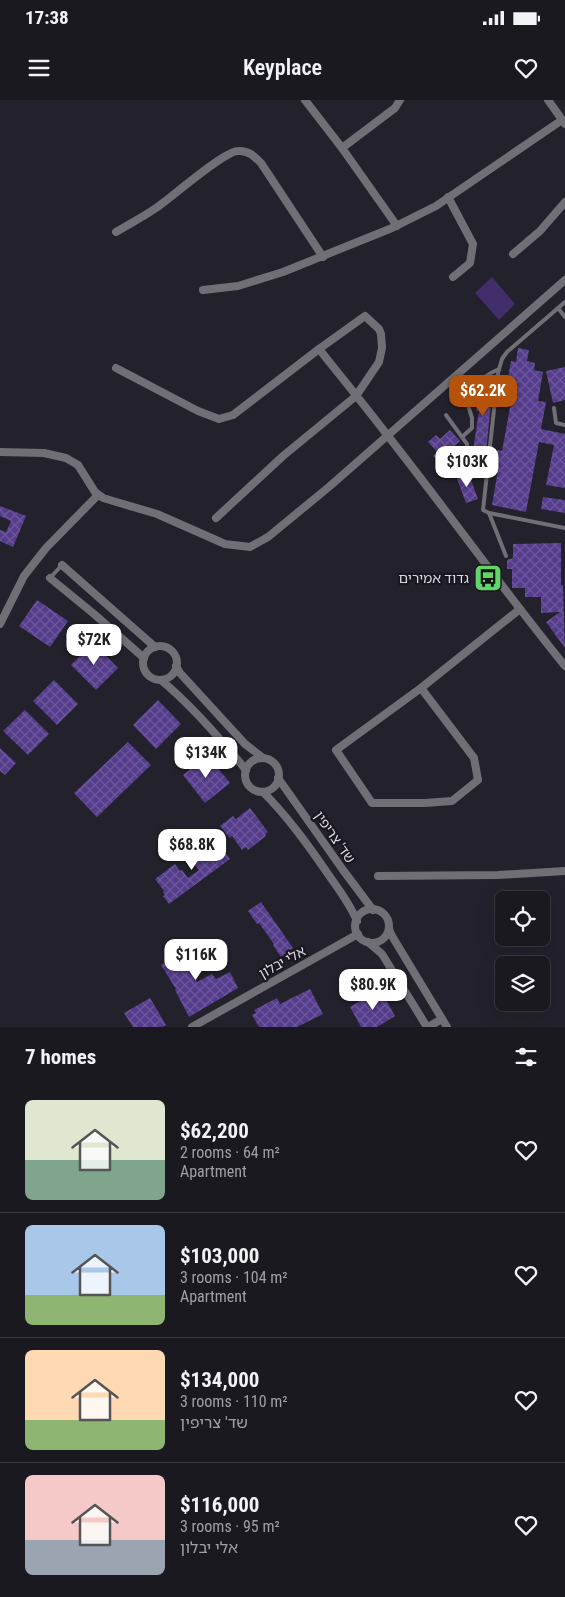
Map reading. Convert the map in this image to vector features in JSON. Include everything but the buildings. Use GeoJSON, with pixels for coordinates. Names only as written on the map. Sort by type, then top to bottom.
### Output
{"type":"FeatureCollection","features":[{"type":"Feature","properties":{"kind":"street"},"geometry":{"type":"LineString","coordinates":[[305,100],[342,148],[397,226]]}},
{"type":"Feature","properties":{"kind":"street"},"geometry":{"type":"LineString","coordinates":[[342,148],[394,108],[400,100]]}},
{"type":"Feature","properties":{"kind":"street"},"geometry":{"type":"LineString","coordinates":[[203,290],[238,286],[283,272],[397,226],[436,206],[563,122],[548,100]]}},
{"type":"Feature","properties":{"kind":"street"},"geometry":{"type":"LineString","coordinates":[[116,232],[156,208],[212,165],[231,152],[238,150],[251,153],[261,163],[323,257]]}},
{"type":"Feature","properties":{"kind":"street"},"geometry":{"type":"LineString","coordinates":[[448,197],[473,244],[470,263],[453,277]]}},
{"type":"Feature","properties":{"kind":"street"},"geometry":{"type":"LineString","coordinates":[[513,254],[540,231],[565,202]]}},
{"type":"Feature","properties":{"kind":"street"},"geometry":{"type":"LineString","coordinates":[[0,452],[44,453],[66,458],[78,465],[95,492],[103,498],[157,514],[225,544],[250,548],[268,537],[388,436],[565,280]]}},
{"type":"Feature","properties":{"kind":"street"},"geometry":{"type":"LineString","coordinates":[[116,368],[198,412],[219,419],[233,415],[365,316],[378,329],[381,334],[382,348],[379,362],[356,396],[283,456],[216,518]]}},
{"type":"Feature","properties":{"kind":"street"},"geometry":{"type":"LineString","coordinates":[[319,349],[565,666]]}},
{"type":"Feature","properties":{"kind":"street"},"geometry":{"type":"LineString","coordinates":[[0,624],[24,576],[46,548],[98,495]]}},
{"type":"Feature","properties":{"kind":"street"},"geometry":{"type":"LineString","coordinates":[[62,565],[156,647]]}},
{"type":"Feature","properties":{"kind":"street"},"geometry":{"type":"LineString","coordinates":[[50,578],[144,658]]}},
{"type":"Feature","properties":{"kind":"street"},"geometry":{"type":"LineString","coordinates":[[421,688],[474,758],[478,780],[452,801],[372,804],[336,750],[421,688],[520,609]]}},
{"type":"Feature","properties":{"kind":"street"},"geometry":{"type":"LineString","coordinates":[[246,770],[216,735],[170,687],[161,680],[155,679],[146,673],[143,663],[146,653],[161,646],[171,651],[180,673],[245,744],[263,758],[273,762],[278,778],[273,787],[263,792],[257,791],[248,785],[245,778],[246,770],[252,761],[263,758]]}},
{"type":"Feature","properties":{"kind":"street"},"geometry":{"type":"LineString","coordinates":[[161,680],[171,676],[176,666]]}},
{"type":"Feature","properties":{"kind":"street","name":"שד' צריפין"},"geometry":{"type":"LineString","coordinates":[[278,778],[373,910]]}},
{"type":"Feature","properties":{"kind":"street","name":"שד' צריפין"},"geometry":{"type":"LineString","coordinates":[[263,792],[305,840],[351,907],[356,921]]}},
{"type":"Feature","properties":{"kind":"street"},"geometry":{"type":"LineString","coordinates":[[378,876],[498,875],[565,871]]}},
{"type":"Feature","properties":{"kind":"street"},"geometry":{"type":"LineString","coordinates":[[442,1019],[428,1027],[382,954],[358,934],[356,921],[363,912],[379,911],[387,918],[389,929],[447,1027]]}},
{"type":"Feature","properties":{"kind":"street"},"geometry":{"type":"LineString","coordinates":[[368,942],[379,942],[389,929]]}},
{"type":"Feature","properties":{"kind":"street","name":"אלי יבלון"},"geometry":{"type":"LineString","coordinates":[[192,1027],[358,934]]}},
{"type":"Feature","properties":{"kind":"lane"},"geometry":{"type":"LineString","coordinates":[[565,302],[511,348],[502,359],[499,369],[483,510],[489,513],[565,528]]}},
{"type":"Feature","properties":{"kind":"lane"},"geometry":{"type":"LineString","coordinates":[[558,308],[565,317]]}},
{"type":"Feature","properties":{"kind":"lane"},"geometry":{"type":"LineString","coordinates":[[462,436],[472,428],[472,418],[468,405],[477,383],[486,375],[499,369]]}},
{"type":"Feature","properties":{"kind":"lane"},"geometry":{"type":"LineString","coordinates":[[554,408],[556,424],[565,425]]}},
{"type":"Feature","properties":{"kind":"lane"},"geometry":{"type":"LineString","coordinates":[[446,415],[467,444],[470,458],[489,460]]}},
{"type":"Feature","properties":{"kind":"lane"},"geometry":{"type":"LineString","coordinates":[[489,513],[506,556]]}},
{"type":"Feature","properties":{"kind":"lane"},"geometry":{"type":"LineString","coordinates":[[50,578],[62,565]]}},
{"type":"Feature","properties":{"kind":"shaded area"},"geometry":{"type":"Polygon","coordinates":[[[492,277],[515,304],[499,320],[475,293],[492,277]]]}},
{"type":"Feature","properties":{"kind":"place","name":"גדוד אמירים"},"geometry":{"type":"Point","coordinates":[488,578]}}]}
